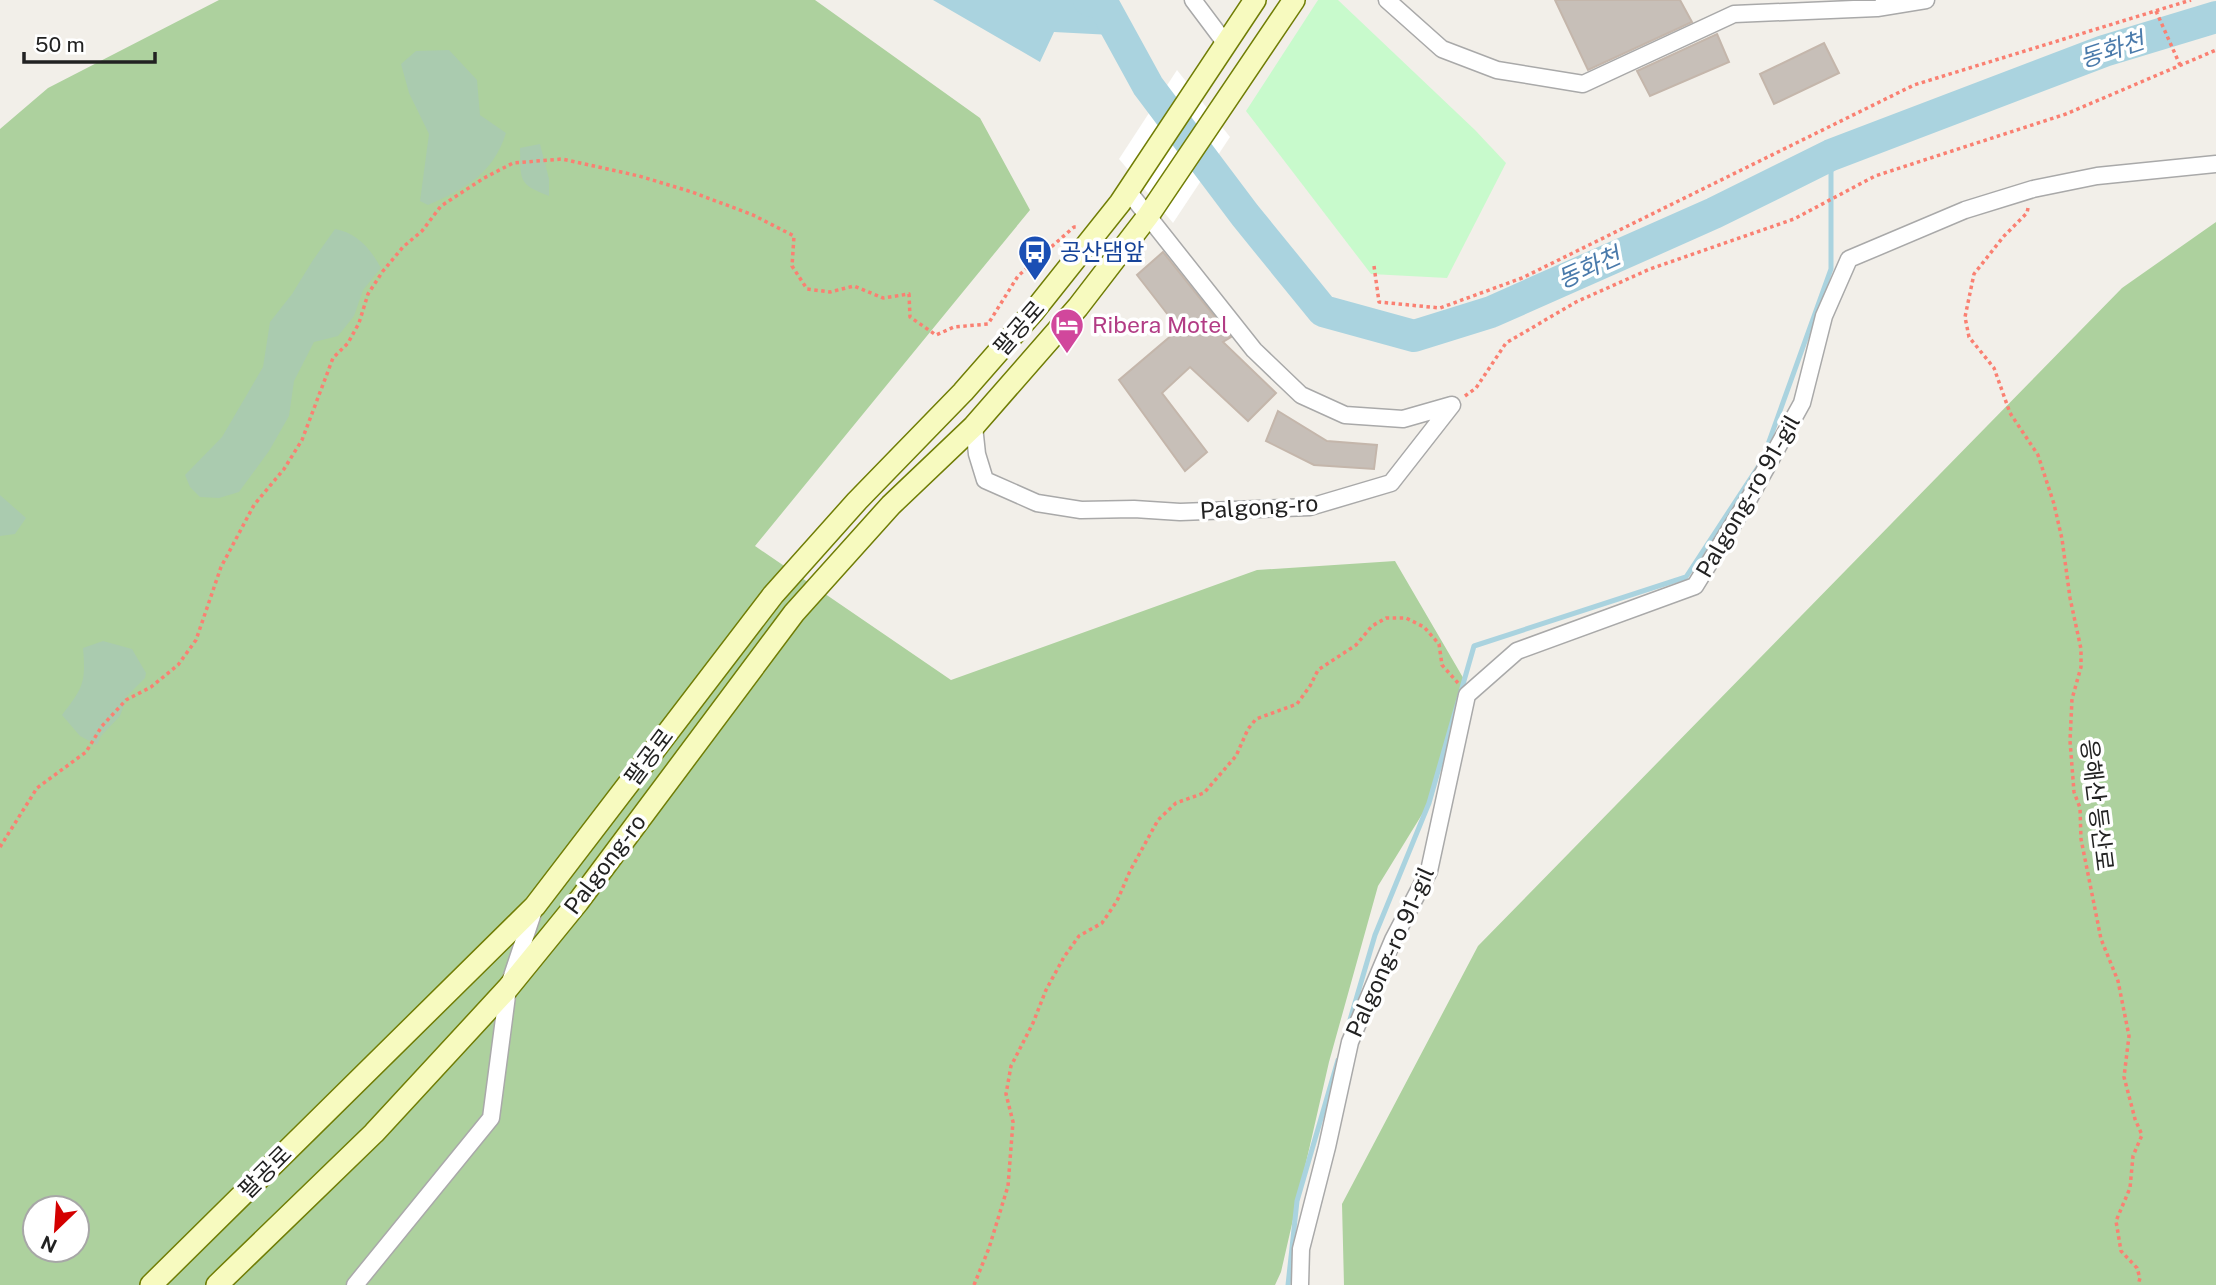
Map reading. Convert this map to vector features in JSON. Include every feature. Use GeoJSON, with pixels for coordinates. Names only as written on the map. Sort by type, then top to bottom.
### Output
{"type":"FeatureCollection","features":[{"type":"Feature","properties":{"kind":"main road"},"geometry":{"type":"LineString","coordinates":[[1226,44],[1255,0]]}},
{"type":"Feature","properties":{"kind":"main road","name":"Palgong-ro"},"geometry":{"type":"LineString","coordinates":[[217,1285],[374,1133],[508,988],[578,902],[794,613],[891,505],[974,426],[1078,307],[1148,215],[1294,0]]}},
{"type":"Feature","properties":{"kind":"main road","name":"팔공로"},"geometry":{"type":"LineString","coordinates":[[151,1285],[535,906],[773,595],[857,501],[981,372],[1034,311],[1128,191],[1226,44]]}},
{"type":"Feature","properties":{"kind":"street"},"geometry":{"type":"LineString","coordinates":[[1193,0],[1226,44]]}},
{"type":"Feature","properties":{"kind":"street"},"geometry":{"type":"LineString","coordinates":[[1387,0],[1443,49],[1497,70],[1583,84],[1734,14],[1877,8],[1926,0]]}},
{"type":"Feature","properties":{"kind":"street","name":"Palgong-ro 91-gil"},"geometry":{"type":"LineString","coordinates":[[1300,1285],[1301,1249],[1350,1042],[1393,940],[1429,871],[1467,695],[1517,651],[1695,586],[1750,497],[1802,403],[1824,316],[1849,259],[1965,210],[2034,189],[2097,176],[2216,164]]}},
{"type":"Feature","properties":{"kind":"street"},"geometry":{"type":"LineString","coordinates":[[1128,191],[1254,350],[1301,395],[1345,415],[1403,419],[1452,405]]}},
{"type":"Feature","properties":{"kind":"street","name":"Palgong-ro"},"geometry":{"type":"LineString","coordinates":[[974,426],[977,454],[985,480],[1037,503],[1081,510],[1180,512],[1310,508],[1391,483],[1452,405]]}},
{"type":"Feature","properties":{"kind":"street"},"geometry":{"type":"LineString","coordinates":[[355,1285],[491,1118],[508,988],[535,906]]}},
{"type":"Feature","properties":{"kind":"path"},"geometry":{"type":"LineString","coordinates":[[1374,266],[1379,302],[1440,308],[1522,278],[1914,85],[2191,0]]}},
{"type":"Feature","properties":{"kind":"path"},"geometry":{"type":"LineString","coordinates":[[2156,11],[2180,65]]}},
{"type":"Feature","properties":{"kind":"path"},"geometry":{"type":"LineString","coordinates":[[1452,405],[1476,388],[1506,343],[1576,302],[1650,269],[1794,219],[1875,176],[2066,114],[2216,50]]}},
{"type":"Feature","properties":{"kind":"path"},"geometry":{"type":"LineString","coordinates":[[0,847],[37,788],[86,751],[102,726],[126,700],[151,687],[178,665],[196,640],[221,567],[254,505],[284,469],[302,440],[333,358],[348,344],[359,323],[368,293],[403,247],[422,231],[442,206],[484,178],[513,163],[562,159],[639,176],[719,201],[794,236],[792,266],[807,289],[830,292],[854,286],[883,298],[909,294],[911,317],[936,335],[954,327],[988,324],[1018,276],[1074,227],[1082,228]]}},
{"type":"Feature","properties":{"kind":"path","name":"응해산 등산로"},"geometry":{"type":"LineString","coordinates":[[2034,189],[2027,214],[2004,236],[1974,274],[1965,317],[1969,337],[1994,368],[2010,413],[2038,455],[2062,539],[2070,598],[2081,649],[2081,667],[2072,699],[2070,741],[2074,792],[2080,808],[2081,839],[2101,939],[2118,981],[2129,1036],[2123,1077],[2142,1135],[2133,1156],[2130,1188],[2116,1221],[2121,1251],[2137,1268],[2140,1278],[2138,1285]]}},
{"type":"Feature","properties":{"kind":"path"},"geometry":{"type":"LineString","coordinates":[[974,1285],[1009,1186],[1013,1122],[1006,1094],[1011,1066],[1064,957],[1079,936],[1102,923],[1117,901],[1158,820],[1176,803],[1204,793],[1236,756],[1248,729],[1256,719],[1297,704],[1318,670],[1356,645],[1372,626],[1386,618],[1406,618],[1424,627],[1439,644],[1442,665],[1452,678]]}},
{"type":"Feature","properties":{"kind":"green space"},"geometry":{"type":"Polygon","coordinates":[[[219,0],[815,0],[980,118],[1030,210],[755,546],[951,680],[1257,570],[1395,561],[1465,681],[1429,803],[1378,886],[1329,1062],[1281,1272],[1275,1285],[0,1285],[0,129],[48,88],[219,0]]]}},
{"type":"Feature","properties":{"kind":"green space"},"geometry":{"type":"Polygon","coordinates":[[[1318,0],[1338,0],[1506,163],[1447,278],[1371,274],[1246,111],[1318,0]]]}},
{"type":"Feature","properties":{"kind":"green space"},"geometry":{"type":"Polygon","coordinates":[[[449,50],[477,80],[480,115],[506,133],[494,159],[485,170],[466,186],[428,205],[420,201],[429,134],[409,93],[401,64],[416,51],[449,50]]]}},
{"type":"Feature","properties":{"kind":"green space"},"geometry":{"type":"Polygon","coordinates":[[[540,144],[549,179],[549,196],[531,188],[521,174],[520,148],[540,144]]]}},
{"type":"Feature","properties":{"kind":"green space"},"geometry":{"type":"Polygon","coordinates":[[[2216,222],[2216,1285],[1344,1285],[1342,1204],[1478,946],[2122,288],[2216,222]]]}},
{"type":"Feature","properties":{"kind":"green space"},"geometry":{"type":"Polygon","coordinates":[[[335,229],[350,234],[362,243],[381,268],[363,290],[354,316],[338,336],[314,342],[294,381],[289,416],[269,451],[239,492],[219,498],[200,497],[190,487],[185,475],[222,437],[263,367],[270,322],[335,229]]]}},
{"type":"Feature","properties":{"kind":"green space"},"geometry":{"type":"Polygon","coordinates":[[[0,495],[26,518],[15,534],[0,536],[0,495]]]}},
{"type":"Feature","properties":{"kind":"green space"},"geometry":{"type":"Polygon","coordinates":[[[103,641],[132,649],[146,673],[145,678],[127,696],[120,716],[101,736],[97,745],[80,736],[62,715],[82,684],[83,648],[103,641]]]}},
{"type":"Feature","properties":{"kind":"water"},"geometry":{"type":"Polygon","coordinates":[[[933,0],[1115,0],[1131,36],[1054,32],[1040,62],[933,0]]]}},
{"type":"Feature","properties":{"kind":"pier"},"geometry":{"type":"Polygon","coordinates":[[[1177,70],[1230,137],[1173,223],[1119,159],[1177,70]]]}},
{"type":"Feature","properties":{"kind":"building"},"geometry":{"type":"Polygon","coordinates":[[[1555,0],[1680,0],[1692,22],[1588,70],[1555,0]]]}},
{"type":"Feature","properties":{"kind":"building"},"geometry":{"type":"Polygon","coordinates":[[[1717,34],[1729,62],[1650,96],[1637,71],[1717,34]]]}},
{"type":"Feature","properties":{"kind":"building"},"geometry":{"type":"Polygon","coordinates":[[[1824,43],[1839,73],[1774,104],[1760,74],[1824,43]]]}},
{"type":"Feature","properties":{"kind":"building"},"geometry":{"type":"Polygon","coordinates":[[[1163,252],[1231,337],[1223,342],[1276,393],[1248,421],[1190,367],[1162,393],[1207,452],[1185,471],[1119,380],[1179,329],[1137,275],[1163,252]]]}},
{"type":"Feature","properties":{"kind":"building"},"geometry":{"type":"Polygon","coordinates":[[[1278,411],[1327,441],[1377,445],[1374,469],[1314,465],[1266,441],[1278,411]]]}},
{"type":"Feature","properties":{"kind":"waterway","name":"동화천"},"geometry":{"type":"LineString","coordinates":[[1089,0],[1103,4],[1148,86],[1245,215],[1323,311],[1414,336],[1491,312],[1714,213],[1831,155],[2104,51],[2216,17]]}},
{"type":"Feature","properties":{"kind":"waterway"},"geometry":{"type":"LineString","coordinates":[[1347,1030],[1375,935],[1429,803],[1474,646],[1686,577],[1762,461],[1831,269],[1831,155]]}},
{"type":"Feature","properties":{"kind":"waterway"},"geometry":{"type":"LineString","coordinates":[[1288,1285],[1297,1201],[1338,1060]]}},
{"type":"Feature","properties":{"kind":"place","name":"공산댐앞"},"geometry":{"type":"Point","coordinates":[1035,282]}},
{"type":"Feature","properties":{"kind":"place","name":"Ribera Motel"},"geometry":{"type":"Point","coordinates":[1067,355]}}]}
